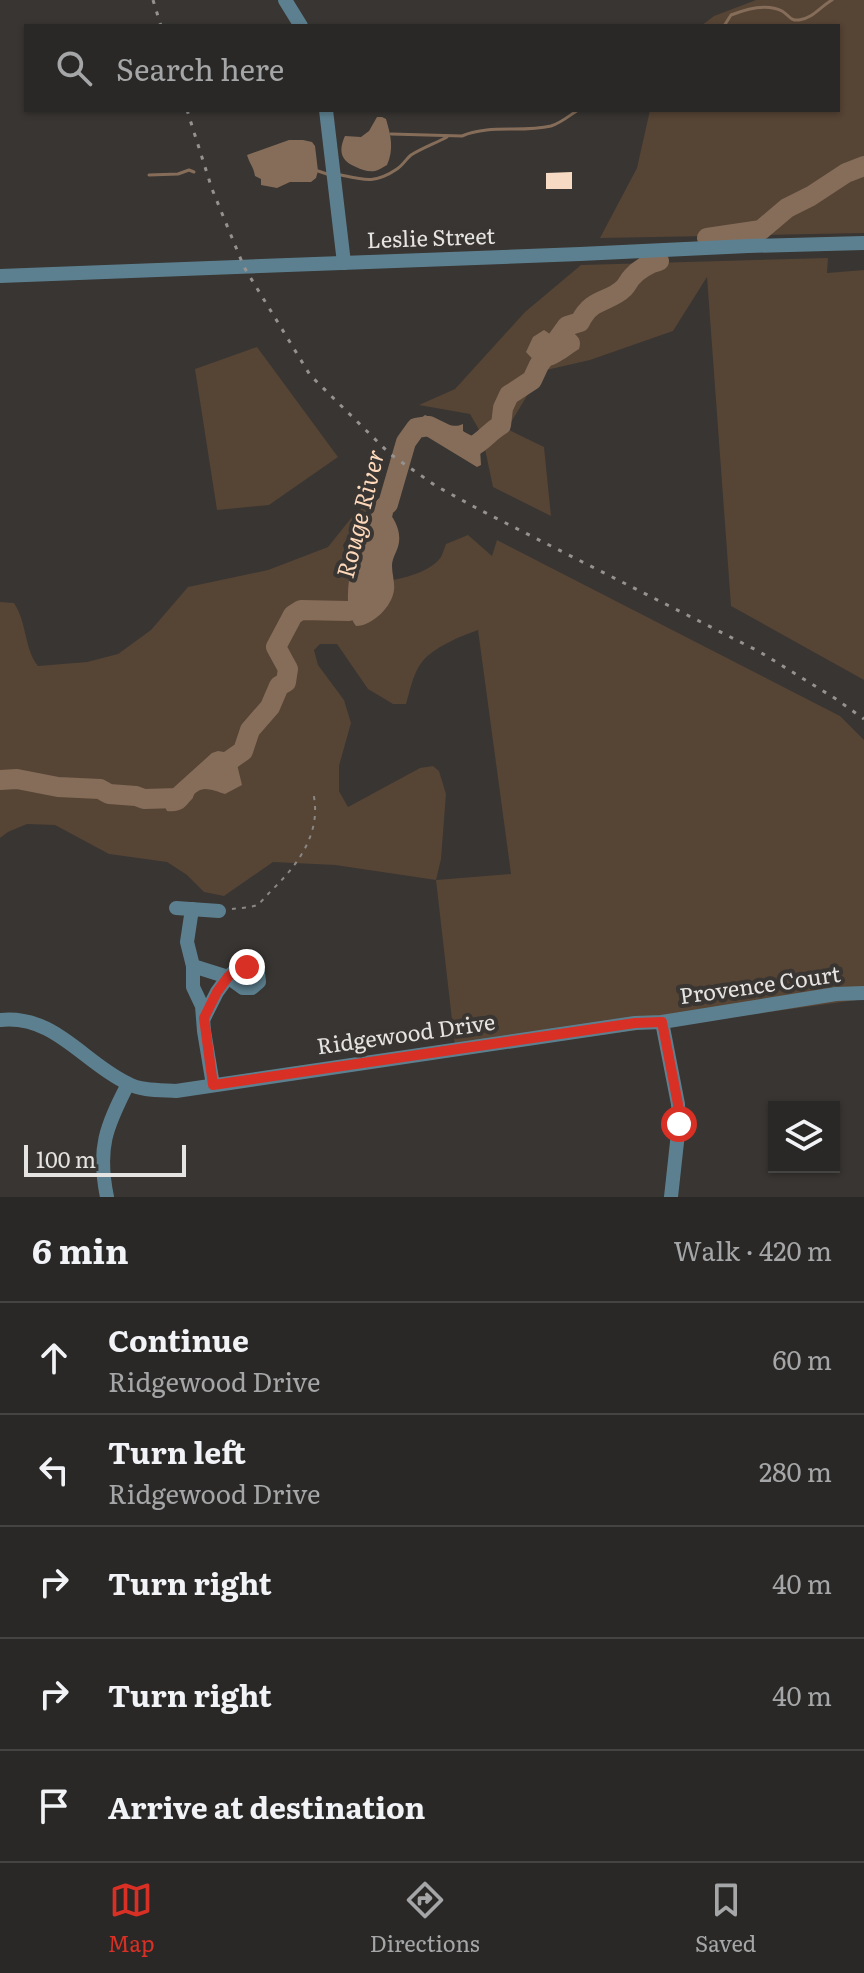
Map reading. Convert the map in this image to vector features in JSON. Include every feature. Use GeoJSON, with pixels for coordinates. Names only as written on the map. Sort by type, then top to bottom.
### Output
{"type":"FeatureCollection","features":[{"type":"Feature","properties":{"kind":"street"},"geometry":{"type":"LineString","coordinates":[[285,0],[300,24]]}},
{"type":"Feature","properties":{"kind":"street"},"geometry":{"type":"LineString","coordinates":[[326,112],[344,263]]}},
{"type":"Feature","properties":{"kind":"street","name":"Leslie Street"},"geometry":{"type":"LineString","coordinates":[[0,276],[864,243]]}},
{"type":"Feature","properties":{"kind":"street"},"geometry":{"type":"LineString","coordinates":[[176,908],[219,911]]}},
{"type":"Feature","properties":{"kind":"street"},"geometry":{"type":"LineString","coordinates":[[192,909],[187,942],[193,966],[193,987],[202,1006],[213,1085]]}},
{"type":"Feature","properties":{"kind":"street"},"geometry":{"type":"LineString","coordinates":[[193,966],[228,977],[204,1018]]}},
{"type":"Feature","properties":{"kind":"street","name":"Provence Court"},"geometry":{"type":"LineString","coordinates":[[662,1022],[836,994],[864,993]]}},
{"type":"Feature","properties":{"kind":"street","name":"Ridgewood Drive"},"geometry":{"type":"LineString","coordinates":[[0,1020],[20,1020],[50,1029],[128,1084],[176,1091],[620,1025],[662,1022]]}},
{"type":"Feature","properties":{"kind":"street"},"geometry":{"type":"LineString","coordinates":[[662,1022],[678,1104],[679,1124],[671,1197]]}},
{"type":"Feature","properties":{"kind":"street"},"geometry":{"type":"LineString","coordinates":[[107,1197],[102,1152],[109,1122],[128,1084]]}},
{"type":"Feature","properties":{"kind":"path"},"geometry":{"type":"LineString","coordinates":[[219,911],[256,905],[287,875],[308,845],[317,808],[313,792]]}},
{"type":"Feature","properties":{"kind":"shaded area"},"geometry":{"type":"Polygon","coordinates":[[[756,0],[864,0],[864,233],[600,238],[637,168],[650,112],[840,112],[840,24],[704,24],[714,16],[756,0]]]}},
{"type":"Feature","properties":{"kind":"shaded area"},"geometry":{"type":"Polygon","coordinates":[[[377,117],[386,119],[390,137],[387,165],[375,171],[351,165],[342,155],[345,136],[361,137],[369,131],[377,117]]]}},
{"type":"Feature","properties":{"kind":"shaded area"},"geometry":{"type":"Polygon","coordinates":[[[289,140],[312,142],[315,146],[316,178],[311,182],[290,182],[277,188],[261,185],[261,179],[255,176],[247,155],[289,140]]]}},
{"type":"Feature","properties":{"kind":"shaded area"},"geometry":{"type":"Polygon","coordinates":[[[828,258],[827,273],[864,270],[864,680],[731,606],[707,277],[673,331],[590,360],[542,371],[507,429],[544,447],[551,516],[493,487],[482,435],[470,414],[419,405],[455,389],[525,312],[581,265],[828,258]]]}},
{"type":"Feature","properties":{"kind":"shaded area"},"geometry":{"type":"Polygon","coordinates":[[[563,328],[578,337],[579,349],[545,367],[526,352],[533,337],[544,330],[550,334],[563,328]]]}},
{"type":"Feature","properties":{"kind":"shaded area"},"geometry":{"type":"Polygon","coordinates":[[[257,347],[338,457],[269,505],[217,510],[195,369],[257,347]]]}},
{"type":"Feature","properties":{"kind":"shaded area"},"geometry":{"type":"Polygon","coordinates":[[[425,415],[449,425],[463,424],[463,431],[482,445],[481,465],[477,467],[421,433],[415,424],[425,415]]]}},
{"type":"Feature","properties":{"kind":"shaded area"},"geometry":{"type":"Polygon","coordinates":[[[375,499],[386,505],[367,524],[352,531],[343,545],[354,586],[413,575],[434,564],[441,557],[446,544],[468,535],[492,556],[497,540],[840,716],[864,740],[864,999],[456,1055],[436,880],[335,865],[273,862],[224,896],[204,892],[187,875],[167,862],[109,854],[55,825],[27,824],[0,838],[0,602],[14,603],[38,666],[87,662],[118,654],[151,630],[188,587],[268,570],[328,547],[356,512],[375,499]],[[478,630],[448,643],[422,662],[416,671],[406,704],[393,704],[368,689],[337,644],[320,644],[314,650],[318,665],[344,700],[351,723],[339,766],[339,791],[348,807],[420,768],[433,766],[439,771],[446,794],[441,859],[436,880],[511,874],[478,630]]]}},
{"type":"Feature","properties":{"kind":"shaded area"},"geometry":{"type":"Polygon","coordinates":[[[381,504],[392,516],[399,536],[392,566],[394,590],[380,614],[368,623],[356,626],[348,604],[349,538],[381,504]]]}},
{"type":"Feature","properties":{"kind":"shaded area"},"geometry":{"type":"Polygon","coordinates":[[[218,751],[235,756],[242,785],[225,794],[199,790],[182,809],[167,811],[161,799],[218,751]]]}},
{"type":"Feature","properties":{"kind":"building"},"geometry":{"type":"Polygon","coordinates":[[[572,172],[572,189],[546,189],[546,173],[572,172]]]}},
{"type":"Feature","properties":{"kind":"waterway"},"geometry":{"type":"LineString","coordinates":[[725,24],[731,15],[770,7],[794,20],[804,19],[832,0]]}},
{"type":"Feature","properties":{"kind":"waterway"},"geometry":{"type":"LineString","coordinates":[[391,134],[462,136],[484,130],[540,128],[555,125],[575,112]]}},
{"type":"Feature","properties":{"kind":"waterway"},"geometry":{"type":"LineString","coordinates":[[341,175],[363,179],[382,177],[411,155],[447,137]]}},
{"type":"Feature","properties":{"kind":"waterway","name":"Rouge River"},"geometry":{"type":"LineString","coordinates":[[707,238],[761,230],[787,208],[846,173],[864,166]]}},
{"type":"Feature","properties":{"kind":"waterway"},"geometry":{"type":"LineString","coordinates":[[318,171],[330,175]]}},
{"type":"Feature","properties":{"kind":"waterway"},"geometry":{"type":"LineString","coordinates":[[149,175],[194,172]]}},
{"type":"Feature","properties":{"kind":"waterway","name":"Rouge River"},"geometry":{"type":"LineString","coordinates":[[379,531],[406,442],[416,428],[429,426],[472,447],[476,445],[501,425],[503,408],[509,395],[532,380],[567,326],[580,322],[595,304],[618,293],[634,274],[659,261]]}},
{"type":"Feature","properties":{"kind":"waterway","name":"Rouge River"},"geometry":{"type":"LineString","coordinates":[[213,772],[243,751],[250,730],[270,707],[279,686],[286,682],[288,669],[276,647],[293,615],[301,610],[349,611],[365,605],[366,598]]}},
{"type":"Feature","properties":{"kind":"waterway","name":"Rouge River"},"geometry":{"type":"LineString","coordinates":[[0,780],[17,779],[58,787],[100,789],[109,794],[144,799],[178,798],[184,793]]}},
{"type":"Feature","properties":{"kind":"railway"},"geometry":{"type":"LineString","coordinates":[[153,0],[160,24]]}},
{"type":"Feature","properties":{"kind":"railway"},"geometry":{"type":"LineString","coordinates":[[188,112],[212,189],[244,267],[310,375],[390,454],[436,486],[482,511],[760,652],[864,719]]}},
{"type":"Feature","properties":{"kind":"route"},"geometry":{"type":"LineString","coordinates":[[247,967],[238,968],[228,977],[204,1018],[213,1085],[635,1023],[662,1022],[679,1124]]}}]}
